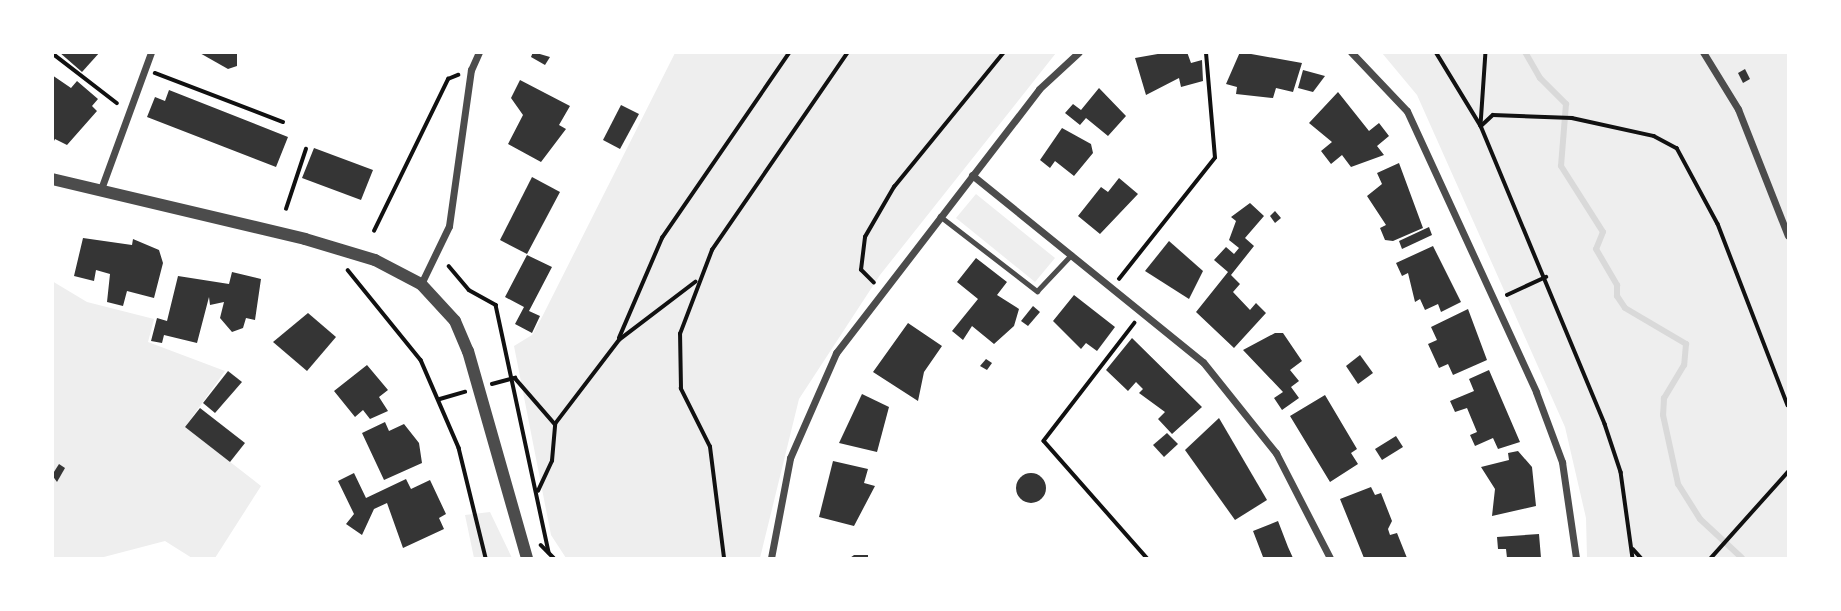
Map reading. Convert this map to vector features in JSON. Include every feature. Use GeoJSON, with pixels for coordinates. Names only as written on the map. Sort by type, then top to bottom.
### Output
{"type":"FeatureCollection","features":[{"type":"Feature","properties":{"kind":"street"},"geometry":{"type":"LineString","coordinates":[[101,189],[126,108],[151,52]]}},
{"type":"Feature","properties":{"kind":"street"},"geometry":{"type":"LineString","coordinates":[[421,284],[449,226],[471,70],[479,52]]}},
{"type":"Feature","properties":{"kind":"street"},"geometry":{"type":"LineString","coordinates":[[771,558],[790,458],[807,407],[880,289],[1039,89],[1079,52]]}},
{"type":"Feature","properties":{"kind":"street"},"geometry":{"type":"LineString","coordinates":[[1351,52],[1407,111],[1495,301],[1562,462],[1576,558]]}},
{"type":"Feature","properties":{"kind":"street"},"geometry":{"type":"LineString","coordinates":[[1703,52],[1738,110],[1788,236]]}},
{"type":"Feature","properties":{"kind":"street"},"geometry":{"type":"LineString","coordinates":[[972,174],[1167,329],[1241,404],[1276,453],[1330,558]]}},
{"type":"Feature","properties":{"kind":"street"},"geometry":{"type":"LineString","coordinates":[[52,179],[339,249],[421,284],[455,321],[468,351],[527,558]]}},
{"type":"Feature","properties":{"kind":"lane"},"geometry":{"type":"LineString","coordinates":[[939,215],[1037,291],[1072,254]]}},
{"type":"Feature","properties":{"kind":"path"},"geometry":{"type":"LineString","coordinates":[[52,52],[126,108]]}},
{"type":"Feature","properties":{"kind":"path"},"geometry":{"type":"LineString","coordinates":[[538,491],[552,461],[555,424],[619,340],[662,238],[790,52]]}},
{"type":"Feature","properties":{"kind":"path"},"geometry":{"type":"LineString","coordinates":[[724,558],[710,447],[681,389],[680,334],[696,280],[760,174],[848,52]]}},
{"type":"Feature","properties":{"kind":"path"},"geometry":{"type":"LineString","coordinates":[[880,289],[861,270],[865,237],[894,187],[1004,52]]}},
{"type":"Feature","properties":{"kind":"path"},"geometry":{"type":"LineString","coordinates":[[1130,266],[1215,158],[1206,52]]}},
{"type":"Feature","properties":{"kind":"path"},"geometry":{"type":"LineString","coordinates":[[1436,52],[1481,126],[1546,277],[1621,472],[1633,558]]}},
{"type":"Feature","properties":{"kind":"path"},"geometry":{"type":"LineString","coordinates":[[1481,126],[1486,52]]}},
{"type":"Feature","properties":{"kind":"path"},"geometry":{"type":"LineString","coordinates":[[144,69],[283,122]]}},
{"type":"Feature","properties":{"kind":"path"},"geometry":{"type":"LineString","coordinates":[[374,232],[448,79],[471,70]]}},
{"type":"Feature","properties":{"kind":"path"},"geometry":{"type":"LineString","coordinates":[[1481,126],[1493,115],[1572,118],[1654,136],[1689,163],[1788,405]]}},
{"type":"Feature","properties":{"kind":"path"},"geometry":{"type":"LineString","coordinates":[[286,209],[306,149]]}},
{"type":"Feature","properties":{"kind":"path"},"geometry":{"type":"LineString","coordinates":[[345,263],[353,282],[399,328],[440,399],[459,448],[486,558]]}},
{"type":"Feature","properties":{"kind":"path"},"geometry":{"type":"LineString","coordinates":[[449,266],[469,290],[496,305],[510,379],[555,558]]}},
{"type":"Feature","properties":{"kind":"path"},"geometry":{"type":"LineString","coordinates":[[1495,301],[1546,277]]}},
{"type":"Feature","properties":{"kind":"path"},"geometry":{"type":"LineString","coordinates":[[619,340],[696,280]]}},
{"type":"Feature","properties":{"kind":"path"},"geometry":{"type":"LineString","coordinates":[[1130,328],[1044,441],[1147,558]]}},
{"type":"Feature","properties":{"kind":"path"},"geometry":{"type":"LineString","coordinates":[[510,379],[555,424]]}},
{"type":"Feature","properties":{"kind":"path"},"geometry":{"type":"LineString","coordinates":[[498,383],[510,379]]}},
{"type":"Feature","properties":{"kind":"path"},"geometry":{"type":"LineString","coordinates":[[440,399],[467,392]]}},
{"type":"Feature","properties":{"kind":"path"},"geometry":{"type":"LineString","coordinates":[[1711,558],[1732,538],[1788,472]]}},
{"type":"Feature","properties":{"kind":"path"},"geometry":{"type":"LineString","coordinates":[[1633,549],[1641,558]]}},
{"type":"Feature","properties":{"kind":"shaded area"},"geometry":{"type":"Polygon","coordinates":[[[675,53],[1056,53],[880,275],[799,399],[760,558],[566,558],[551,535],[514,346],[532,335],[541,319],[675,53]]]}},
{"type":"Feature","properties":{"kind":"shaded area"},"geometry":{"type":"Polygon","coordinates":[[[1382,53],[1788,53],[1788,558],[1587,558],[1586,518],[1565,427],[1417,95],[1382,53]]]}},
{"type":"Feature","properties":{"kind":"shaded area"},"geometry":{"type":"Polygon","coordinates":[[[976,194],[1055,258],[1035,282],[956,218],[976,194]]]}},
{"type":"Feature","properties":{"kind":"shaded area"},"geometry":{"type":"Polygon","coordinates":[[[52,281],[87,302],[154,319],[148,342],[225,371],[185,427],[261,486],[215,558],[192,558],[165,541],[100,558],[53,558],[52,281]]]}},
{"type":"Feature","properties":{"kind":"shaded area"},"geometry":{"type":"Polygon","coordinates":[[[490,512],[512,558],[474,558],[465,515],[490,512]]]}},
{"type":"Feature","properties":{"kind":"building"},"geometry":{"type":"Polygon","coordinates":[[[59,52],[100,52],[82,72],[59,52]]]}},
{"type":"Feature","properties":{"kind":"building"},"geometry":{"type":"Polygon","coordinates":[[[198,52],[237,52],[237,66],[228,69],[198,52]]]}},
{"type":"Feature","properties":{"kind":"building"},"geometry":{"type":"Polygon","coordinates":[[[533,52],[550,57],[545,65],[531,57],[533,52]]]}},
{"type":"Feature","properties":{"kind":"building"},"geometry":{"type":"Polygon","coordinates":[[[1187,52],[1191,63],[1202,60],[1203,81],[1181,87],[1179,78],[1146,95],[1135,58],[1187,52]]]}},
{"type":"Feature","properties":{"kind":"building"},"geometry":{"type":"Polygon","coordinates":[[[1240,52],[1302,63],[1293,92],[1276,88],[1273,98],[1236,94],[1237,87],[1226,84],[1240,52]]]}},
{"type":"Feature","properties":{"kind":"building"},"geometry":{"type":"Polygon","coordinates":[[[1745,69],[1750,79],[1743,83],[1738,73],[1745,69]]]}},
{"type":"Feature","properties":{"kind":"building"},"geometry":{"type":"Polygon","coordinates":[[[1303,70],[1325,76],[1313,92],[1298,88],[1303,70]]]}},
{"type":"Feature","properties":{"kind":"building"},"geometry":{"type":"Polygon","coordinates":[[[52,75],[71,88],[77,81],[98,99],[92,106],[97,111],[67,145],[55,139],[52,145],[52,75]]]}},
{"type":"Feature","properties":{"kind":"building"},"geometry":{"type":"Polygon","coordinates":[[[520,80],[570,106],[559,125],[566,129],[541,162],[508,144],[523,115],[511,98],[520,80]]]}},
{"type":"Feature","properties":{"kind":"building"},"geometry":{"type":"Polygon","coordinates":[[[1099,88],[1126,116],[1108,136],[1086,118],[1080,125],[1065,113],[1073,104],[1081,110],[1099,88]]]}},
{"type":"Feature","properties":{"kind":"building"},"geometry":{"type":"Polygon","coordinates":[[[169,90],[288,137],[276,167],[147,117],[155,97],[165,101],[169,90]]]}},
{"type":"Feature","properties":{"kind":"building"},"geometry":{"type":"Polygon","coordinates":[[[1338,92],[1369,131],[1379,123],[1389,136],[1377,146],[1384,155],[1351,167],[1342,155],[1331,164],[1321,151],[1332,142],[1309,123],[1338,92]]]}},
{"type":"Feature","properties":{"kind":"building"},"geometry":{"type":"Polygon","coordinates":[[[621,105],[639,114],[620,149],[603,140],[621,105]]]}},
{"type":"Feature","properties":{"kind":"building"},"geometry":{"type":"Polygon","coordinates":[[[1062,128],[1091,144],[1093,153],[1074,176],[1055,161],[1050,168],[1040,160],[1062,128]]]}},
{"type":"Feature","properties":{"kind":"building"},"geometry":{"type":"Polygon","coordinates":[[[314,148],[373,170],[361,200],[302,178],[314,148]]]}},
{"type":"Feature","properties":{"kind":"building"},"geometry":{"type":"Polygon","coordinates":[[[1399,163],[1423,228],[1393,241],[1385,240],[1380,228],[1386,225],[1367,196],[1382,184],[1377,173],[1399,163]]]}},
{"type":"Feature","properties":{"kind":"building"},"geometry":{"type":"Polygon","coordinates":[[[532,177],[560,192],[527,254],[500,240],[532,177]]]}},
{"type":"Feature","properties":{"kind":"building"},"geometry":{"type":"Polygon","coordinates":[[[1119,178],[1138,194],[1100,234],[1078,216],[1101,187],[1108,192],[1119,178]]]}},
{"type":"Feature","properties":{"kind":"building"},"geometry":{"type":"Polygon","coordinates":[[[1250,203],[1264,216],[1245,238],[1254,246],[1231,275],[1240,284],[1233,292],[1250,310],[1256,303],[1266,313],[1234,348],[1196,312],[1228,272],[1214,260],[1226,247],[1234,254],[1239,248],[1229,240],[1236,221],[1231,217],[1250,203]]]}},
{"type":"Feature","properties":{"kind":"building"},"geometry":{"type":"Polygon","coordinates":[[[1275,211],[1281,218],[1275,223],[1270,216],[1275,211]]]}},
{"type":"Feature","properties":{"kind":"building"},"geometry":{"type":"Polygon","coordinates":[[[1429,227],[1432,235],[1402,249],[1399,241],[1429,227]]]}},
{"type":"Feature","properties":{"kind":"building"},"geometry":{"type":"Polygon","coordinates":[[[83,238],[132,245],[133,239],[159,250],[163,263],[154,298],[127,291],[123,306],[107,302],[110,274],[96,270],[94,281],[74,276],[83,238]]]}},
{"type":"Feature","properties":{"kind":"building"},"geometry":{"type":"Polygon","coordinates":[[[1169,241],[1203,271],[1189,299],[1145,271],[1169,241]]]}},
{"type":"Feature","properties":{"kind":"building"},"geometry":{"type":"Polygon","coordinates":[[[1433,246],[1461,302],[1441,312],[1438,304],[1425,310],[1420,299],[1415,302],[1408,273],[1402,276],[1396,263],[1433,246]]]}},
{"type":"Feature","properties":{"kind":"building"},"geometry":{"type":"Polygon","coordinates":[[[527,255],[552,267],[529,311],[540,316],[532,333],[515,324],[524,307],[505,297],[527,255]]]}},
{"type":"Feature","properties":{"kind":"building"},"geometry":{"type":"Polygon","coordinates":[[[976,258],[1007,282],[997,295],[1019,309],[1014,326],[994,344],[972,326],[963,340],[952,331],[978,299],[957,282],[976,258]]]}},
{"type":"Feature","properties":{"kind":"building"},"geometry":{"type":"Polygon","coordinates":[[[232,272],[261,279],[255,320],[246,318],[243,328],[232,332],[220,318],[224,302],[210,305],[209,297],[197,343],[164,335],[162,343],[151,341],[157,318],[167,321],[178,276],[229,284],[232,272]]]}},
{"type":"Feature","properties":{"kind":"building"},"geometry":{"type":"Polygon","coordinates":[[[1074,295],[1115,327],[1097,351],[1086,343],[1081,349],[1053,321],[1074,295]]]}},
{"type":"Feature","properties":{"kind":"building"},"geometry":{"type":"Polygon","coordinates":[[[1033,306],[1040,312],[1028,326],[1021,321],[1033,306]]]}},
{"type":"Feature","properties":{"kind":"building"},"geometry":{"type":"Polygon","coordinates":[[[1468,309],[1487,360],[1453,375],[1448,364],[1439,368],[1428,344],[1437,340],[1431,327],[1468,309]]]}},
{"type":"Feature","properties":{"kind":"building"},"geometry":{"type":"Polygon","coordinates":[[[308,313],[336,337],[307,371],[273,342],[308,313]]]}},
{"type":"Feature","properties":{"kind":"building"},"geometry":{"type":"Polygon","coordinates":[[[908,323],[942,346],[924,372],[918,401],[873,372],[908,323]]]}},
{"type":"Feature","properties":{"kind":"building"},"geometry":{"type":"Polygon","coordinates":[[[1275,333],[1283,333],[1302,361],[1290,370],[1299,381],[1291,387],[1299,398],[1282,410],[1274,398],[1283,392],[1243,350],[1275,333]]]}},
{"type":"Feature","properties":{"kind":"building"},"geometry":{"type":"Polygon","coordinates":[[[1132,338],[1202,407],[1172,434],[1158,419],[1165,412],[1139,393],[1143,389],[1136,382],[1128,391],[1106,370],[1132,338]]]}},
{"type":"Feature","properties":{"kind":"building"},"geometry":{"type":"Polygon","coordinates":[[[1360,355],[1373,373],[1358,384],[1346,366],[1360,355]]]}},
{"type":"Feature","properties":{"kind":"building"},"geometry":{"type":"Polygon","coordinates":[[[986,359],[992,363],[987,370],[980,366],[986,359]]]}},
{"type":"Feature","properties":{"kind":"building"},"geometry":{"type":"Polygon","coordinates":[[[367,365],[388,390],[379,397],[388,411],[370,419],[363,410],[355,417],[334,391],[367,365]]]}},
{"type":"Feature","properties":{"kind":"building"},"geometry":{"type":"Polygon","coordinates":[[[1489,370],[1520,442],[1498,449],[1493,438],[1475,446],[1470,435],[1477,432],[1467,408],[1455,412],[1450,401],[1474,391],[1469,379],[1489,370]]]}},
{"type":"Feature","properties":{"kind":"building"},"geometry":{"type":"Polygon","coordinates":[[[228,371],[242,382],[215,413],[203,403],[228,371]]]}},
{"type":"Feature","properties":{"kind":"building"},"geometry":{"type":"Polygon","coordinates":[[[862,394],[889,407],[877,452],[839,443],[862,394]]]}},
{"type":"Feature","properties":{"kind":"building"},"geometry":{"type":"Polygon","coordinates":[[[1325,395],[1357,449],[1351,453],[1358,464],[1330,482],[1290,416],[1325,395]]]}},
{"type":"Feature","properties":{"kind":"building"},"geometry":{"type":"Polygon","coordinates":[[[200,408],[245,443],[230,462],[185,427],[200,408]]]}},
{"type":"Feature","properties":{"kind":"building"},"geometry":{"type":"Polygon","coordinates":[[[1219,418],[1267,500],[1235,520],[1185,450],[1219,418]]]}},
{"type":"Feature","properties":{"kind":"building"},"geometry":{"type":"Polygon","coordinates":[[[385,422],[389,431],[404,424],[419,443],[422,463],[384,480],[362,433],[385,422]]]}},
{"type":"Feature","properties":{"kind":"building"},"geometry":{"type":"Polygon","coordinates":[[[1167,433],[1178,444],[1164,457],[1153,445],[1167,433]]]}},
{"type":"Feature","properties":{"kind":"building"},"geometry":{"type":"Polygon","coordinates":[[[1396,436],[1403,447],[1382,460],[1375,449],[1396,436]]]}},
{"type":"Feature","properties":{"kind":"building"},"geometry":{"type":"Polygon","coordinates":[[[1518,451],[1532,467],[1536,506],[1492,516],[1495,489],[1481,467],[1509,460],[1508,453],[1518,451]]]}},
{"type":"Feature","properties":{"kind":"building"},"geometry":{"type":"Polygon","coordinates":[[[833,461],[868,469],[864,483],[875,486],[854,526],[819,517],[833,461]]]}},
{"type":"Feature","properties":{"kind":"building"},"geometry":{"type":"Polygon","coordinates":[[[59,464],[65,468],[57,482],[52,475],[59,464]]]}},
{"type":"Feature","properties":{"kind":"building"},"geometry":{"type":"Polygon","coordinates":[[[354,473],[366,498],[406,479],[411,489],[430,480],[446,514],[439,518],[444,529],[403,548],[387,503],[374,509],[362,535],[346,524],[354,514],[338,481],[354,473]]]}},
{"type":"Feature","properties":{"kind":"building"},"geometry":{"type":"Polygon","coordinates":[[[1031,473],[1042,477],[1046,488],[1042,499],[1031,503],[1020,499],[1016,488],[1020,477],[1031,473]]]}},
{"type":"Feature","properties":{"kind":"building"},"geometry":{"type":"Polygon","coordinates":[[[1371,487],[1375,495],[1381,493],[1392,521],[1388,529],[1390,535],[1397,533],[1407,558],[1364,558],[1340,499],[1371,487]]]}},
{"type":"Feature","properties":{"kind":"building"},"geometry":{"type":"Polygon","coordinates":[[[1278,521],[1293,558],[1263,557],[1253,531],[1278,521]]]}},
{"type":"Feature","properties":{"kind":"building"},"geometry":{"type":"Polygon","coordinates":[[[1539,534],[1541,558],[1507,558],[1506,549],[1498,549],[1497,537],[1539,534]]]}},
{"type":"Feature","properties":{"kind":"building"},"geometry":{"type":"Polygon","coordinates":[[[854,555],[868,555],[868,558],[850,558],[854,555]]]}},
{"type":"Feature","properties":{"kind":"waterway"},"geometry":{"type":"LineString","coordinates":[[1525,52],[1540,78],[1566,104],[1561,166],[1603,232],[1596,249],[1617,285],[1617,296],[1625,308],[1686,344],[1684,365],[1664,398],[1663,415],[1678,484],[1700,519],[1742,558]]}}]}
